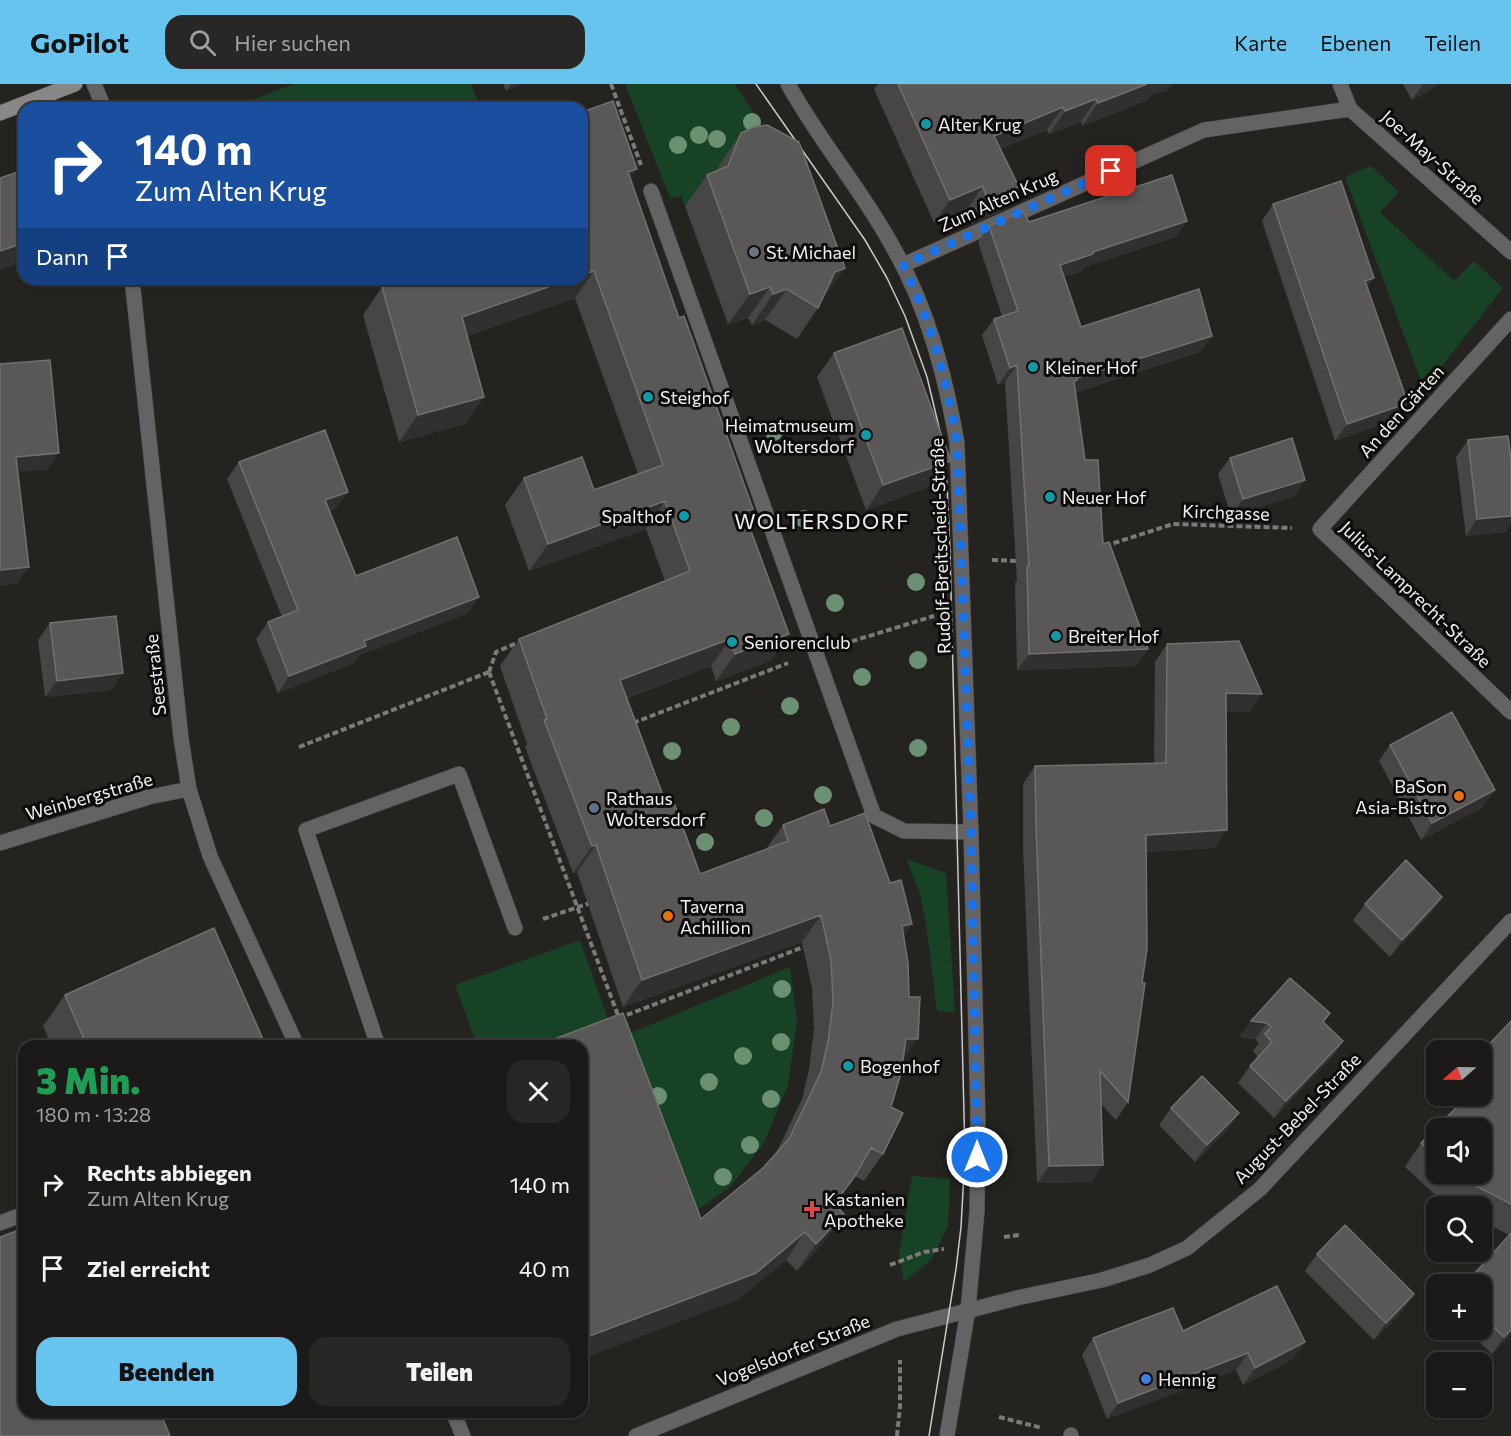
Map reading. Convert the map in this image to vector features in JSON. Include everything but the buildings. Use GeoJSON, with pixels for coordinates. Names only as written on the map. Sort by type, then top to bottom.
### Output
{"type":"FeatureCollection","features":[{"type":"Feature","properties":{"kind":"main road"},"geometry":{"type":"LineString","coordinates":[[28,102],[75,84]]}},
{"type":"Feature","properties":{"kind":"main road"},"geometry":{"type":"LineString","coordinates":[[0,113],[18,106]]}},
{"type":"Feature","properties":{"kind":"street"},"geometry":{"type":"LineString","coordinates":[[94,84],[102,102]]}},
{"type":"Feature","properties":{"kind":"street","name":"Joe-May-Straße"},"geometry":{"type":"LineString","coordinates":[[1340,84],[1350,109],[1511,252]]}},
{"type":"Feature","properties":{"kind":"street","name":"Rudolf-Breitscheid-Straße"},"geometry":{"type":"LineString","coordinates":[[790,90],[872,213],[903,265],[932,334],[957,443],[971,832],[978,1132],[977,1211],[968,1310],[947,1436]]}},
{"type":"Feature","properties":{"kind":"street","name":"Zum Alten Krug"},"geometry":{"type":"LineString","coordinates":[[903,265],[1204,130],[1350,109]]}},
{"type":"Feature","properties":{"kind":"street"},"geometry":{"type":"LineString","coordinates":[[651,191],[874,816],[904,831],[971,832]]}},
{"type":"Feature","properties":{"kind":"street","name":"Seestraße"},"geometry":{"type":"LineString","coordinates":[[133,285],[180,727],[189,789],[210,856],[294,1040]]}},
{"type":"Feature","properties":{"kind":"street","name":"An den Gärten"},"geometry":{"type":"LineString","coordinates":[[1320,529],[1511,319]]}},
{"type":"Feature","properties":{"kind":"street","name":"Julius-Lamprecht-Straße"},"geometry":{"type":"LineString","coordinates":[[1320,529],[1511,712]]}},
{"type":"Feature","properties":{"kind":"street"},"geometry":{"type":"LineString","coordinates":[[376,1040],[306,830],[459,774],[514,928]]}},
{"type":"Feature","properties":{"kind":"street","name":"Weinbergstraße"},"geometry":{"type":"LineString","coordinates":[[0,843],[148,797],[189,789]]}},
{"type":"Feature","properties":{"kind":"street","name":"August-Bebel-Straße"},"geometry":{"type":"LineString","coordinates":[[968,1310],[1102,1280],[1150,1265],[1186,1248],[1260,1189],[1511,921]]}},
{"type":"Feature","properties":{"kind":"street"},"geometry":{"type":"LineString","coordinates":[[0,1223],[18,1216]]}},
{"type":"Feature","properties":{"kind":"street","name":"Vogelsdorfer Straße"},"geometry":{"type":"LineString","coordinates":[[636,1436],[886,1333],[968,1310]]}},
{"type":"Feature","properties":{"kind":"street"},"geometry":{"type":"LineString","coordinates":[[456,1418],[464,1436]]}},
{"type":"Feature","properties":{"kind":"path"},"geometry":{"type":"LineString","coordinates":[[611,84],[651,191]]}},
{"type":"Feature","properties":{"kind":"path","name":"Kirchgasse"},"geometry":{"type":"LineString","coordinates":[[1099,548],[1173,524],[1320,529]]}},
{"type":"Feature","properties":{"kind":"path"},"geometry":{"type":"LineString","coordinates":[[992,560],[1020,561]]}},
{"type":"Feature","properties":{"kind":"path"},"geometry":{"type":"LineString","coordinates":[[627,725],[815,653],[928,616]]}},
{"type":"Feature","properties":{"kind":"path"},"geometry":{"type":"LineString","coordinates":[[528,639],[496,652],[489,672],[619,1018],[811,944]]}},
{"type":"Feature","properties":{"kind":"path"},"geometry":{"type":"LineString","coordinates":[[299,747],[489,672]]}},
{"type":"Feature","properties":{"kind":"path"},"geometry":{"type":"LineString","coordinates":[[514,928],[599,899]]}},
{"type":"Feature","properties":{"kind":"path"},"geometry":{"type":"LineString","coordinates":[[897,1436],[900,1407],[899,1350]]}},
{"type":"Feature","properties":{"kind":"path"},"geometry":{"type":"LineString","coordinates":[[999,1417],[1071,1436]]}},
{"type":"Feature","properties":{"kind":"green space"},"geometry":{"type":"Polygon","coordinates":[[[294,84],[471,84],[478,102],[246,102],[294,84]]]}},
{"type":"Feature","properties":{"kind":"green space"},"geometry":{"type":"Polygon","coordinates":[[[625,84],[735,84],[802,188],[716,173],[705,198],[685,206],[681,196],[670,198],[625,84]]]}},
{"type":"Feature","properties":{"kind":"green space"},"geometry":{"type":"Polygon","coordinates":[[[1371,166],[1399,192],[1380,212],[1454,281],[1474,261],[1503,288],[1424,389],[1345,177],[1371,166]]]}},
{"type":"Feature","properties":{"kind":"green space"},"geometry":{"type":"Polygon","coordinates":[[[906,859],[946,873],[955,1012],[937,1011],[926,923],[919,891],[906,859]]]}},
{"type":"Feature","properties":{"kind":"green space"},"geometry":{"type":"Polygon","coordinates":[[[580,940],[613,1033],[588,1043],[588,1040],[475,1040],[455,985],[580,940]]]}},
{"type":"Feature","properties":{"kind":"green space"},"geometry":{"type":"Polygon","coordinates":[[[790,967],[797,1022],[788,1085],[764,1143],[731,1186],[684,1220],[616,1039],[790,967]]]}},
{"type":"Feature","properties":{"kind":"green space"},"geometry":{"type":"Polygon","coordinates":[[[912,1176],[950,1179],[948,1227],[931,1260],[904,1282],[899,1254],[912,1176]]]}},
{"type":"Feature","properties":{"kind":"tram line"},"geometry":{"type":"LineString","coordinates":[[756,84],[865,240],[887,278],[905,316],[927,377],[942,440],[947,484],[950,552],[965,1154],[956,1269],[929,1436]]}},
{"type":"Feature","properties":{"kind":"place","name":"Alter Krug"},"geometry":{"type":"Point","coordinates":[926,124]}},
{"type":"Feature","properties":{"kind":"place","name":"St. Michael"},"geometry":{"type":"Point","coordinates":[754,252]}},
{"type":"Feature","properties":{"kind":"place","name":"Kleiner Hof"},"geometry":{"type":"Point","coordinates":[1033,367]}},
{"type":"Feature","properties":{"kind":"place","name":"Steighof"},"geometry":{"type":"Point","coordinates":[648,397]}},
{"type":"Feature","properties":{"kind":"place","name":"Heimatmuseum Woltersdorf"},"geometry":{"type":"Point","coordinates":[866,435]}},
{"type":"Feature","properties":{"kind":"place","name":"Neuer Hof"},"geometry":{"type":"Point","coordinates":[1050,497]}},
{"type":"Feature","properties":{"kind":"place","name":"Spalthof"},"geometry":{"type":"Point","coordinates":[684,516]}},
{"type":"Feature","properties":{"kind":"place","name":"Breiter Hof"},"geometry":{"type":"Point","coordinates":[1056,636]}},
{"type":"Feature","properties":{"kind":"place","name":"Seniorenclub"},"geometry":{"type":"Point","coordinates":[732,642]}},
{"type":"Feature","properties":{"kind":"place","name":"BaSon Asia-Bistro"},"geometry":{"type":"Point","coordinates":[1459,796]}},
{"type":"Feature","properties":{"kind":"place","name":"Rathaus Woltersdorf"},"geometry":{"type":"Point","coordinates":[594,808]}},
{"type":"Feature","properties":{"kind":"place","name":"Taverna Achillion"},"geometry":{"type":"Point","coordinates":[668,916]}},
{"type":"Feature","properties":{"kind":"place","name":"Bogenhof"},"geometry":{"type":"Point","coordinates":[848,1066]}},
{"type":"Feature","properties":{"kind":"place","name":"Kastanien Apotheke"},"geometry":{"type":"Point","coordinates":[812,1209]}},
{"type":"Feature","properties":{"kind":"place","name":"Hennig"},"geometry":{"type":"Point","coordinates":[1146,1379]}},
{"type":"Feature","properties":{"kind":"district","name":"WOLTERSDORF"},"geometry":{"type":"Point","coordinates":[822,520]}},
{"type":"Feature","properties":{"kind":"route"},"geometry":{"type":"LineString","coordinates":[[977,1157],[971,832],[957,443],[932,334],[903,265],[1111,171]]}}]}
